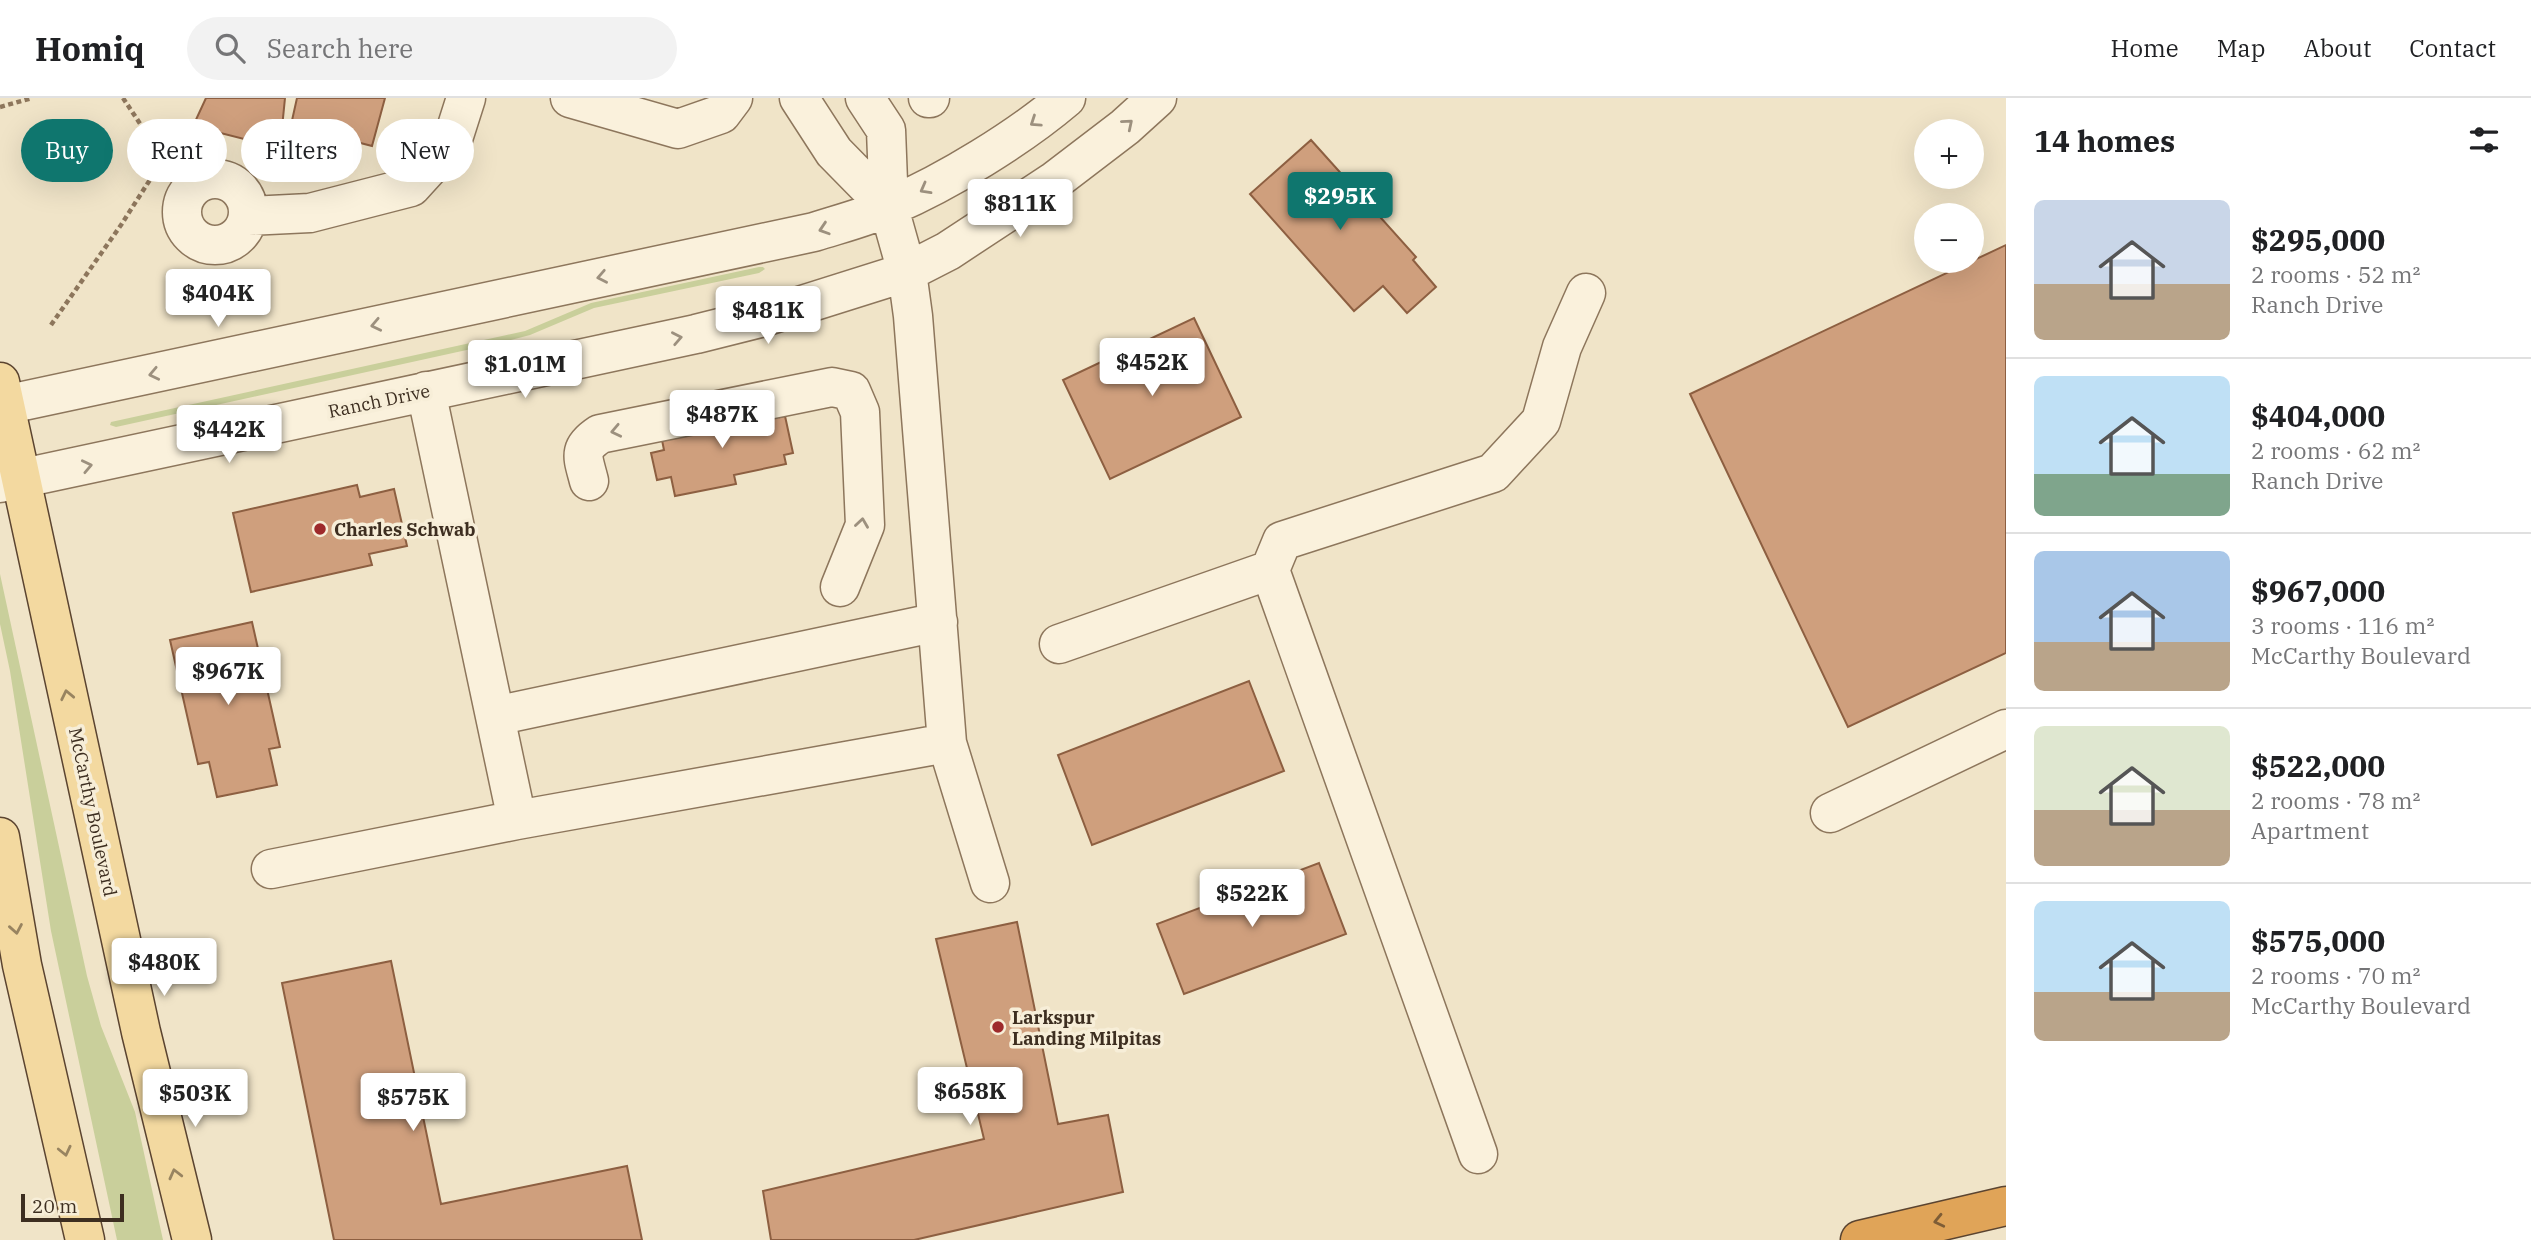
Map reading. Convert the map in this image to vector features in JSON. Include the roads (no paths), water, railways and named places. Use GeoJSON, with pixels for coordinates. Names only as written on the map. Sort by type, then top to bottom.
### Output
{"type":"FeatureCollection","features":[{"type":"Feature","properties":{"kind":"highway"},"geometry":{"type":"LineString","coordinates":[[1860,1240],[2006,1206]]}},
{"type":"Feature","properties":{"kind":"highway"},"geometry":{"type":"LineString","coordinates":[[1968,1240],[2006,1224]]}},
{"type":"Feature","properties":{"kind":"main road","name":"McCarthy Boulevard"},"geometry":{"type":"LineString","coordinates":[[2,397],[10,481],[191,1240]]}},
{"type":"Feature","properties":{"kind":"main road"},"geometry":{"type":"LineString","coordinates":[[0,837],[22,965],[85,1240]]}},
{"type":"Feature","properties":{"kind":"street"},"geometry":{"type":"LineString","coordinates":[[248,216],[310,213],[411,187],[452,142],[466,98]]}},
{"type":"Feature","properties":{"kind":"street"},"geometry":{"type":"LineString","coordinates":[[570,98],[678,129],[721,114],[733,98]]}},
{"type":"Feature","properties":{"kind":"street"},"geometry":{"type":"LineString","coordinates":[[799,98],[834,152],[888,208]]}},
{"type":"Feature","properties":{"kind":"street"},"geometry":{"type":"LineString","coordinates":[[864,98],[886,130],[888,208],[907,272],[921,397],[947,743],[990,883]]}},
{"type":"Feature","properties":{"kind":"street"},"geometry":{"type":"LineString","coordinates":[[2,397],[483,302],[814,232],[888,208],[923,191],[1002,144],[1066,98]]}},
{"type":"Feature","properties":{"kind":"street","name":"Ranch Drive"},"geometry":{"type":"LineString","coordinates":[[10,481],[707,331],[764,317],[907,272],[948,251],[1053,182],[1125,127],[1157,98]]}},
{"type":"Feature","properties":{"kind":"street"},"geometry":{"type":"LineString","coordinates":[[210,179],[223,179],[243,192],[248,204],[248,216],[237,237],[214,245],[202,242],[185,226],[183,201],[189,191],[199,183],[210,179]]}},
{"type":"Feature","properties":{"kind":"street"},"geometry":{"type":"LineString","coordinates":[[1478,1154],[1270,570],[1282,541],[1493,473],[1541,421],[1563,347],[1586,293]]}},
{"type":"Feature","properties":{"kind":"street"},"geometry":{"type":"LineString","coordinates":[[589,481],[583,454],[586,443],[600,434],[832,387],[851,391],[860,412],[864,525],[840,587]]}},
{"type":"Feature","properties":{"kind":"street"},"geometry":{"type":"LineString","coordinates":[[426,391],[517,820]]}},
{"type":"Feature","properties":{"kind":"street"},"geometry":{"type":"LineString","coordinates":[[1059,644],[1270,570]]}},
{"type":"Feature","properties":{"kind":"street"},"geometry":{"type":"LineString","coordinates":[[495,716],[938,622]]}},
{"type":"Feature","properties":{"kind":"street"},"geometry":{"type":"LineString","coordinates":[[1830,813],[2006,729]]}},
{"type":"Feature","properties":{"kind":"street"},"geometry":{"type":"LineString","coordinates":[[271,869],[517,820],[947,743]]}},
{"type":"Feature","properties":{"kind":"place","name":"Charles Schwab"},"geometry":{"type":"Point","coordinates":[320,529]}},
{"type":"Feature","properties":{"kind":"place","name":"Larkspur Landing Milpitas"},"geometry":{"type":"Point","coordinates":[998,1027]}}]}
